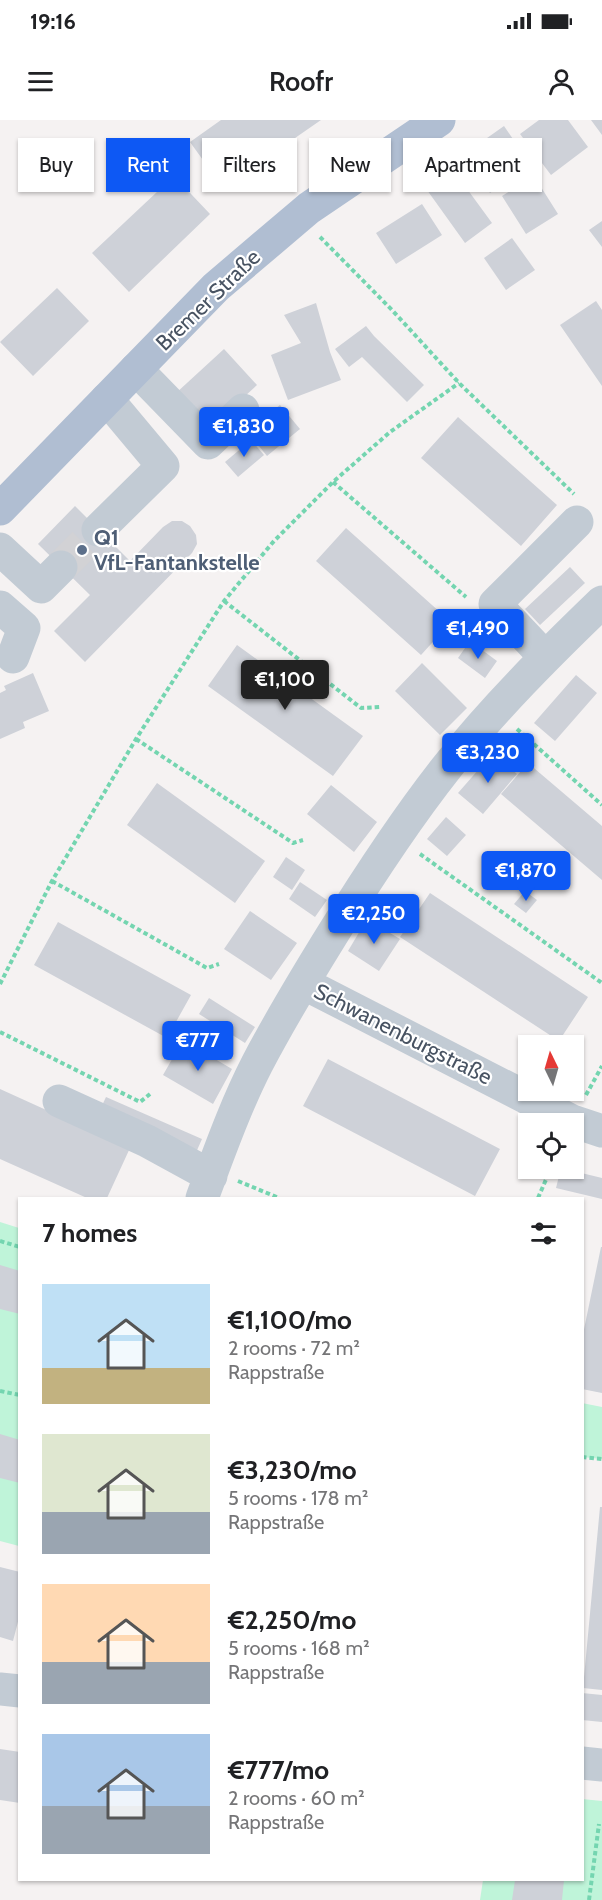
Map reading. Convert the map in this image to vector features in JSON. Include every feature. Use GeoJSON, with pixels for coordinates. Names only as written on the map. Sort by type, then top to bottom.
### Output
{"type":"FeatureCollection","features":[{"type":"Feature","properties":{"kind":"main road","name":"Bremer Straße"},"geometry":{"type":"LineString","coordinates":[[0,509],[216,287],[299,216],[439,120]]}},
{"type":"Feature","properties":{"kind":"street"},"geometry":{"type":"LineString","coordinates":[[136,369],[208,443],[243,410]]}},
{"type":"Feature","properties":{"kind":"street"},"geometry":{"type":"LineString","coordinates":[[98,530],[163,466],[108,399]]}},
{"type":"Feature","properties":{"kind":"street"},"geometry":{"type":"LineString","coordinates":[[546,657],[495,604],[577,510]]}},
{"type":"Feature","properties":{"kind":"street"},"geometry":{"type":"LineString","coordinates":[[0,549],[40,587],[61,567]]}},
{"type":"Feature","properties":{"kind":"street"},"geometry":{"type":"LineString","coordinates":[[59,1101],[147,1141],[209,1182],[256,1066],[303,983],[395,837],[447,766],[546,657],[602,602]]}},
{"type":"Feature","properties":{"kind":"street"},"geometry":{"type":"LineString","coordinates":[[0,606],[24,628],[13,657]]}},
{"type":"Feature","properties":{"kind":"street","name":"Schwanenburgstraße"},"geometry":{"type":"LineString","coordinates":[[303,983],[572,1121],[602,1131]]}},
{"type":"Feature","properties":{"kind":"street"},"geometry":{"type":"LineString","coordinates":[[0,1689],[18,1690]]}},
{"type":"Feature","properties":{"kind":"street"},"geometry":{"type":"LineString","coordinates":[[584,1763],[602,1765]]}},
{"type":"Feature","properties":{"kind":"path"},"geometry":{"type":"LineString","coordinates":[[299,216],[392,310],[577,510]]}},
{"type":"Feature","properties":{"kind":"path"},"geometry":{"type":"LineString","coordinates":[[0,984],[52,881],[136,739],[224,602],[274,541],[333,482],[390,432],[459,383]]}},
{"type":"Feature","properties":{"kind":"path"},"geometry":{"type":"LineString","coordinates":[[333,482],[474,603],[495,604]]}},
{"type":"Feature","properties":{"kind":"path"},"geometry":{"type":"LineString","coordinates":[[224,602],[361,708],[380,707]]}},
{"type":"Feature","properties":{"kind":"path"},"geometry":{"type":"LineString","coordinates":[[497,711],[602,805]]}},
{"type":"Feature","properties":{"kind":"path"},"geometry":{"type":"LineString","coordinates":[[136,739],[293,843],[303,840]]}},
{"type":"Feature","properties":{"kind":"path"},"geometry":{"type":"LineString","coordinates":[[395,837],[602,983]]}},
{"type":"Feature","properties":{"kind":"path"},"geometry":{"type":"LineString","coordinates":[[52,881],[207,968],[219,964]]}},
{"type":"Feature","properties":{"kind":"path"},"geometry":{"type":"LineString","coordinates":[[0,1032],[140,1102],[150,1094]]}},
{"type":"Feature","properties":{"kind":"path"},"geometry":{"type":"LineString","coordinates":[[538,1197],[546,1179]]}},
{"type":"Feature","properties":{"kind":"path"},"geometry":{"type":"LineString","coordinates":[[209,1182],[275,1197]]}},
{"type":"Feature","properties":{"kind":"path"},"geometry":{"type":"LineString","coordinates":[[0,1241],[18,1246]]}},
{"type":"Feature","properties":{"kind":"path"},"geometry":{"type":"LineString","coordinates":[[0,1391],[18,1395]]}},
{"type":"Feature","properties":{"kind":"path"},"geometry":{"type":"LineString","coordinates":[[584,1457],[602,1460]]}},
{"type":"Feature","properties":{"kind":"path"},"geometry":{"type":"LineString","coordinates":[[589,1900],[599,1824]]}},
{"type":"Feature","properties":{"kind":"green space"},"geometry":{"type":"Polygon","coordinates":[[[0,1222],[18,1228],[18,1546],[0,1541],[0,1222]]]}},
{"type":"Feature","properties":{"kind":"green space"},"geometry":{"type":"Polygon","coordinates":[[[584,1403],[602,1407],[602,1459],[584,1457],[584,1403]]]}},
{"type":"Feature","properties":{"kind":"green space"},"geometry":{"type":"Polygon","coordinates":[[[584,1799],[602,1801],[602,1900],[480,1900],[483,1881],[584,1881],[584,1799]]]}},
{"type":"Feature","properties":{"kind":"building"},"geometry":{"type":"Polygon","coordinates":[[[221,120],[321,120],[295,138],[202,138],[202,159],[190,142],[221,120]]]}},
{"type":"Feature","properties":{"kind":"building"},"geometry":{"type":"Polygon","coordinates":[[[539,120],[568,120],[588,147],[551,175],[542,163],[542,138],[523,138],[520,134],[539,120]]]}},
{"type":"Feature","properties":{"kind":"building"},"geometry":{"type":"Polygon","coordinates":[[[591,120],[602,120],[602,135],[591,120]]]}},
{"type":"Feature","properties":{"kind":"building"},"geometry":{"type":"Polygon","coordinates":[[[504,126],[512,138],[487,138],[504,126]]]}},
{"type":"Feature","properties":{"kind":"building"},"geometry":{"type":"Polygon","coordinates":[[[542,189],[558,214],[526,234],[502,196],[508,192],[542,192],[542,189]]]}},
{"type":"Feature","properties":{"kind":"building"},"geometry":{"type":"Polygon","coordinates":[[[157,192],[189,192],[210,214],[129,292],[92,253],[157,192]]]}},
{"type":"Feature","properties":{"kind":"building"},"geometry":{"type":"Polygon","coordinates":[[[428,192],[469,192],[492,223],[465,243],[428,192]]]}},
{"type":"Feature","properties":{"kind":"building"},"geometry":{"type":"Polygon","coordinates":[[[422,204],[442,235],[396,264],[376,233],[422,204]]]}},
{"type":"Feature","properties":{"kind":"building"},"geometry":{"type":"Polygon","coordinates":[[[602,221],[602,247],[589,230],[602,221]]]}},
{"type":"Feature","properties":{"kind":"building"},"geometry":{"type":"Polygon","coordinates":[[[512,238],[535,270],[506,290],[484,258],[512,238]]]}},
{"type":"Feature","properties":{"kind":"building"},"geometry":{"type":"Polygon","coordinates":[[[57,288],[89,321],[33,376],[0,342],[57,288]]]}},
{"type":"Feature","properties":{"kind":"building"},"geometry":{"type":"Polygon","coordinates":[[[596,301],[602,310],[602,386],[560,325],[596,301]]]}},
{"type":"Feature","properties":{"kind":"building"},"geometry":{"type":"Polygon","coordinates":[[[316,303],[330,352],[341,380],[288,400],[271,355],[301,343],[284,315],[316,303]]]}},
{"type":"Feature","properties":{"kind":"building"},"geometry":{"type":"Polygon","coordinates":[[[366,326],[424,385],[407,402],[362,357],[349,367],[335,349],[366,326]]]}},
{"type":"Feature","properties":{"kind":"building"},"geometry":{"type":"Polygon","coordinates":[[[224,349],[257,385],[208,430],[175,394],[224,349]]]}},
{"type":"Feature","properties":{"kind":"building"},"geometry":{"type":"Polygon","coordinates":[[[280,405],[300,429],[267,456],[247,431],[280,405]]]}},
{"type":"Feature","properties":{"kind":"building"},"geometry":{"type":"Polygon","coordinates":[[[458,417],[557,505],[521,546],[421,458],[458,417]]]}},
{"type":"Feature","properties":{"kind":"building"},"geometry":{"type":"Polygon","coordinates":[[[251,440],[264,455],[238,477],[225,462],[251,440]]]}},
{"type":"Feature","properties":{"kind":"building"},"geometry":{"type":"Polygon","coordinates":[[[75,506],[130,561],[163,527],[172,521],[182,521],[190,526],[196,535],[197,544],[192,553],[85,662],[54,631],[90,595],[38,544],[75,506]]]}},
{"type":"Feature","properties":{"kind":"building"},"geometry":{"type":"Polygon","coordinates":[[[346,528],[451,622],[421,655],[316,561],[346,528]]]}},
{"type":"Feature","properties":{"kind":"building"},"geometry":{"type":"Polygon","coordinates":[[[570,567],[585,583],[540,625],[525,609],[570,567]]]}},
{"type":"Feature","properties":{"kind":"building"},"geometry":{"type":"Polygon","coordinates":[[[470,641],[497,661],[485,678],[458,658],[470,641]]]}},
{"type":"Feature","properties":{"kind":"building"},"geometry":{"type":"Polygon","coordinates":[[[237,645],[363,736],[333,776],[208,686],[237,645]]]}},
{"type":"Feature","properties":{"kind":"building"},"geometry":{"type":"Polygon","coordinates":[[[422,663],[467,708],[440,735],[395,691],[422,663]]]}},
{"type":"Feature","properties":{"kind":"building"},"geometry":{"type":"Polygon","coordinates":[[[33,673],[49,711],[23,722],[25,728],[0,739],[0,693],[6,690],[4,686],[33,673]]]}},
{"type":"Feature","properties":{"kind":"building"},"geometry":{"type":"Polygon","coordinates":[[[576,675],[597,693],[555,741],[534,723],[576,675]]]}},
{"type":"Feature","properties":{"kind":"building"},"geometry":{"type":"Polygon","coordinates":[[[493,753],[517,774],[483,814],[458,793],[493,753]]]}},
{"type":"Feature","properties":{"kind":"building"},"geometry":{"type":"Polygon","coordinates":[[[528,763],[602,826],[602,880],[501,794],[528,763]]]}},
{"type":"Feature","properties":{"kind":"building"},"geometry":{"type":"Polygon","coordinates":[[[157,783],[265,861],[235,903],[127,825],[157,783]]]}},
{"type":"Feature","properties":{"kind":"building"},"geometry":{"type":"Polygon","coordinates":[[[331,785],[377,822],[354,852],[307,814],[331,785]]]}},
{"type":"Feature","properties":{"kind":"building"},"geometry":{"type":"Polygon","coordinates":[[[446,817],[466,835],[447,856],[427,839],[446,817]]]}},
{"type":"Feature","properties":{"kind":"building"},"geometry":{"type":"Polygon","coordinates":[[[286,857],[305,870],[292,890],[273,877],[286,857]]]}},
{"type":"Feature","properties":{"kind":"building"},"geometry":{"type":"Polygon","coordinates":[[[300,882],[327,900],[315,917],[289,899],[300,882]]]}},
{"type":"Feature","properties":{"kind":"building"},"geometry":{"type":"Polygon","coordinates":[[[525,891],[537,900],[526,913],[514,904],[525,891]]]}},
{"type":"Feature","properties":{"kind":"building"},"geometry":{"type":"Polygon","coordinates":[[[430,893],[588,997],[563,1035],[550,1035],[400,937],[430,893]]]}},
{"type":"Feature","properties":{"kind":"building"},"geometry":{"type":"Polygon","coordinates":[[[250,911],[297,943],[271,980],[224,949],[250,911]]]}},
{"type":"Feature","properties":{"kind":"building"},"geometry":{"type":"Polygon","coordinates":[[[367,919],[400,939],[379,971],[348,951],[367,919]]]}},
{"type":"Feature","properties":{"kind":"building"},"geometry":{"type":"Polygon","coordinates":[[[58,922],[191,995],[167,1038],[34,965],[58,922]]]}},
{"type":"Feature","properties":{"kind":"building"},"geometry":{"type":"Polygon","coordinates":[[[209,998],[255,1027],[245,1043],[199,1014],[209,998]]]}},
{"type":"Feature","properties":{"kind":"building"},"geometry":{"type":"Polygon","coordinates":[[[183,1040],[232,1069],[213,1104],[163,1075],[183,1040]]]}},
{"type":"Feature","properties":{"kind":"building"},"geometry":{"type":"Polygon","coordinates":[[[328,1059],[500,1149],[475,1196],[303,1106],[328,1059]]]}},
{"type":"Feature","properties":{"kind":"building"},"geometry":{"type":"Polygon","coordinates":[[[0,1089],[130,1148],[107,1197],[85,1197],[0,1159],[0,1089]]]}},
{"type":"Feature","properties":{"kind":"building"},"geometry":{"type":"Polygon","coordinates":[[[106,1097],[202,1139],[194,1157],[98,1114],[106,1097]]]}},
{"type":"Feature","properties":{"kind":"building"},"geometry":{"type":"Polygon","coordinates":[[[584,1174],[602,1178],[602,1199],[556,1188],[558,1179],[584,1179],[584,1174]]]}},
{"type":"Feature","properties":{"kind":"building"},"geometry":{"type":"Polygon","coordinates":[[[602,1247],[602,1393],[584,1389],[584,1329],[602,1247]]]}},
{"type":"Feature","properties":{"kind":"building"},"geometry":{"type":"Polygon","coordinates":[[[0,1265],[18,1270],[18,1314],[0,1309],[0,1265]]]}},
{"type":"Feature","properties":{"kind":"building"},"geometry":{"type":"Polygon","coordinates":[[[0,1434],[18,1439],[18,1482],[0,1478],[0,1434]]]}},
{"type":"Feature","properties":{"kind":"building"},"geometry":{"type":"Polygon","coordinates":[[[600,1507],[602,1507],[602,1690],[584,1688],[600,1507]]]}},
{"type":"Feature","properties":{"kind":"building"},"geometry":{"type":"Polygon","coordinates":[[[0,1567],[18,1572],[18,1622],[13,1641],[0,1637],[0,1567]]]}},
{"type":"Feature","properties":{"kind":"building"},"geometry":{"type":"Polygon","coordinates":[[[584,1693],[602,1695],[602,1722],[584,1720],[584,1693]]]}},
{"type":"Feature","properties":{"kind":"building"},"geometry":{"type":"Polygon","coordinates":[[[0,1749],[18,1752],[18,1803],[0,1800],[0,1749]]]}},
{"type":"Feature","properties":{"kind":"building"},"geometry":{"type":"Polygon","coordinates":[[[515,1881],[564,1881],[562,1900],[512,1900],[515,1881]]]}},
{"type":"Feature","properties":{"kind":"tunnel"},"geometry":{"type":"LineString","coordinates":[[61,567],[98,530]]}},
{"type":"Feature","properties":{"kind":"place","name":"Q1 VfL-Fantankstelle"},"geometry":{"type":"Point","coordinates":[82,550]}}]}
